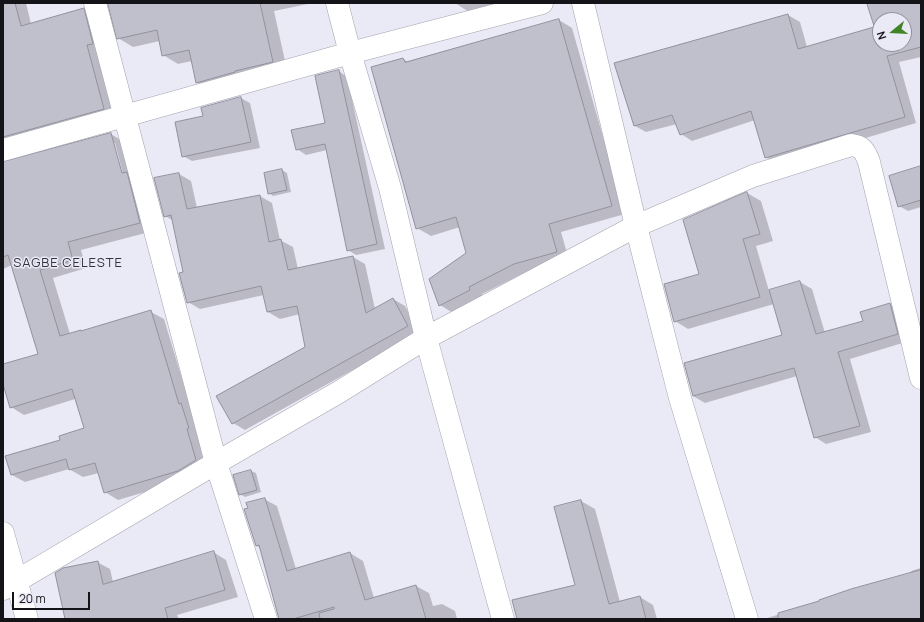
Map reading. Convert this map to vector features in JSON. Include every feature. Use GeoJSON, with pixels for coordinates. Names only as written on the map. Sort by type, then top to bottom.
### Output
{"type":"FeatureCollection","features":[{"type":"Feature","properties":{"kind":"street"},"geometry":{"type":"LineString","coordinates":[[95,3],[126,116],[216,463],[266,619]]}},
{"type":"Feature","properties":{"kind":"street"},"geometry":{"type":"LineString","coordinates":[[336,3],[390,188],[426,338],[502,619]]}},
{"type":"Feature","properties":{"kind":"street"},"geometry":{"type":"LineString","coordinates":[[3,150],[350,53],[542,3]]}},
{"type":"Feature","properties":{"kind":"street"},"geometry":{"type":"LineString","coordinates":[[582,3],[636,226],[680,398],[747,619]]}},
{"type":"Feature","properties":{"kind":"street"},"geometry":{"type":"LineString","coordinates":[[10,585],[339,392],[426,338],[636,226],[753,176],[851,145],[859,146],[865,151],[869,162],[921,378]]}},
{"type":"Feature","properties":{"kind":"street"},"geometry":{"type":"LineString","coordinates":[[3,533],[10,585],[27,619]]}},
{"type":"Feature","properties":{"kind":"building"},"geometry":{"type":"Polygon","coordinates":[[[3,3],[15,3],[21,26],[84,8],[93,44],[87,45],[104,109],[3,137],[3,3]]]}},
{"type":"Feature","properties":{"kind":"building"},"geometry":{"type":"Polygon","coordinates":[[[108,3],[260,3],[273,62],[235,71],[196,83],[189,50],[162,56],[157,30],[117,39],[108,3]]]}},
{"type":"Feature","properties":{"kind":"building"},"geometry":{"type":"Polygon","coordinates":[[[867,3],[921,3],[921,47],[912,49],[912,12],[872,12],[872,20],[867,3]]]}},
{"type":"Feature","properties":{"kind":"building"},"geometry":{"type":"Polygon","coordinates":[[[788,14],[798,49],[872,28],[872,52],[902,52],[887,56],[905,117],[765,158],[751,111],[680,135],[672,115],[634,126],[614,63],[788,14]]]}},
{"type":"Feature","properties":{"kind":"building"},"geometry":{"type":"Polygon","coordinates":[[[559,19],[612,206],[549,224],[557,252],[514,264],[469,287],[470,290],[439,306],[429,279],[466,253],[456,217],[416,229],[371,67],[403,58],[405,62],[559,19]]]}},
{"type":"Feature","properties":{"kind":"building"},"geometry":{"type":"Polygon","coordinates":[[[339,70],[377,244],[347,251],[325,144],[296,150],[291,130],[325,123],[315,76],[339,70]]]}},
{"type":"Feature","properties":{"kind":"building"},"geometry":{"type":"Polygon","coordinates":[[[241,97],[251,142],[182,157],[175,122],[203,116],[201,108],[241,97]]]}},
{"type":"Feature","properties":{"kind":"building"},"geometry":{"type":"Polygon","coordinates":[[[111,133],[122,173],[127,172],[140,223],[68,242],[73,260],[40,270],[60,336],[151,310],[179,404],[181,403],[189,428],[187,429],[196,460],[178,471],[104,493],[95,463],[69,470],[66,459],[11,475],[5,456],[60,440],[59,436],[84,428],[72,389],[10,408],[3,384],[3,364],[38,354],[8,255],[3,257],[3,162],[111,133]]]}},
{"type":"Feature","properties":{"kind":"building"},"geometry":{"type":"Polygon","coordinates":[[[921,166],[921,200],[898,207],[889,176],[921,166]]]}},
{"type":"Feature","properties":{"kind":"building"},"geometry":{"type":"Polygon","coordinates":[[[282,169],[287,190],[268,194],[264,173],[282,169]]]}},
{"type":"Feature","properties":{"kind":"building"},"geometry":{"type":"Polygon","coordinates":[[[179,173],[187,209],[260,195],[269,242],[281,239],[288,270],[353,256],[366,313],[393,298],[408,326],[232,424],[216,396],[305,347],[297,306],[267,312],[261,286],[187,303],[179,273],[183,272],[171,215],[164,217],[154,178],[179,173]]]}},
{"type":"Feature","properties":{"kind":"building"},"geometry":{"type":"Polygon","coordinates":[[[747,192],[760,234],[743,239],[760,297],[674,322],[664,284],[699,274],[683,220],[747,192]]]}},
{"type":"Feature","properties":{"kind":"building"},"geometry":{"type":"Polygon","coordinates":[[[800,281],[816,334],[863,321],[860,312],[890,303],[898,334],[838,352],[860,426],[814,438],[794,368],[693,396],[684,363],[782,335],[769,290],[800,281]]]}},
{"type":"Feature","properties":{"kind":"building"},"geometry":{"type":"Polygon","coordinates":[[[251,470],[257,490],[239,495],[233,475],[251,470]]]}},
{"type":"Feature","properties":{"kind":"building"},"geometry":{"type":"Polygon","coordinates":[[[265,498],[287,571],[350,552],[365,600],[416,585],[426,619],[320,619],[319,613],[334,609],[334,607],[293,619],[279,619],[259,545],[256,546],[244,509],[248,508],[246,503],[265,498]]]}},
{"type":"Feature","properties":{"kind":"building"},"geometry":{"type":"Polygon","coordinates":[[[581,500],[609,604],[640,596],[646,619],[517,619],[512,600],[575,585],[554,507],[581,500]]]}},
{"type":"Feature","properties":{"kind":"building"},"geometry":{"type":"Polygon","coordinates":[[[214,551],[225,590],[165,608],[168,619],[65,619],[55,573],[63,568],[98,561],[103,584],[214,551]]]}},
{"type":"Feature","properties":{"kind":"building"},"geometry":{"type":"Polygon","coordinates":[[[921,570],[921,619],[778,619],[778,613],[819,601],[851,589],[921,570]]]}},
{"type":"Feature","properties":{"kind":"district","name":"SAGBE CELESTE"},"geometry":{"type":"Point","coordinates":[68,263]}}]}
